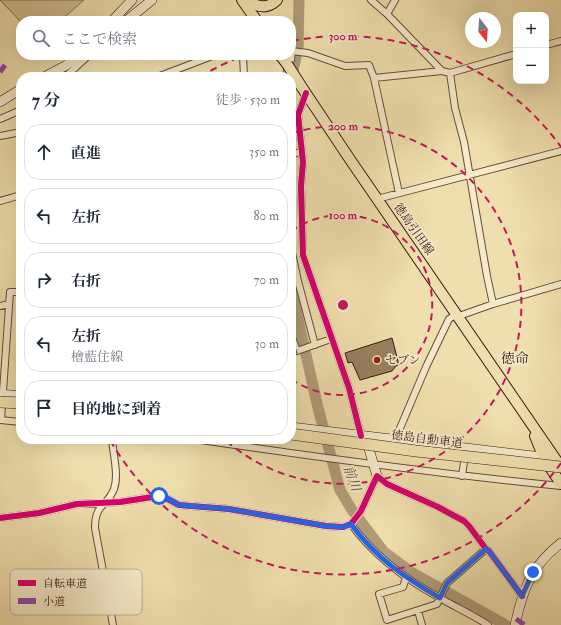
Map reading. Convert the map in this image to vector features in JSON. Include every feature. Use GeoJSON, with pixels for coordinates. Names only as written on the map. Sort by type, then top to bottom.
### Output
{"type":"FeatureCollection","features":[{"type":"Feature","properties":{"kind":"highway"},"geometry":{"type":"LineString","coordinates":[[1,397],[16,402]]}},
{"type":"Feature","properties":{"kind":"highway","name":"徳島自動車道"},"geometry":{"type":"LineString","coordinates":[[296,435],[424,452],[560,463]]}},
{"type":"Feature","properties":{"kind":"main road"},"geometry":{"type":"LineString","coordinates":[[242,0],[253,16]]}},
{"type":"Feature","properties":{"kind":"main road"},"geometry":{"type":"LineString","coordinates":[[248,0],[257,6],[264,7],[271,5],[277,0]]}},
{"type":"Feature","properties":{"kind":"main road","name":"徳島引田線"},"geometry":{"type":"LineString","coordinates":[[284,60],[292,72]]}},
{"type":"Feature","properties":{"kind":"main road","name":"徳島引田線"},"geometry":{"type":"LineString","coordinates":[[296,77],[377,199],[560,463]]}},
{"type":"Feature","properties":{"kind":"main road","name":"徳島引田線"},"geometry":{"type":"LineString","coordinates":[[528,418],[544,458],[561,485]]}},
{"type":"Feature","properties":{"kind":"street"},"geometry":{"type":"LineString","coordinates":[[117,16],[132,0]]}},
{"type":"Feature","properties":{"kind":"street"},"geometry":{"type":"LineString","coordinates":[[132,16],[152,0]]}},
{"type":"Feature","properties":{"kind":"street"},"geometry":{"type":"LineString","coordinates":[[371,0],[442,71]]}},
{"type":"Feature","properties":{"kind":"street"},"geometry":{"type":"LineString","coordinates":[[386,14],[395,0]]}},
{"type":"Feature","properties":{"kind":"street"},"geometry":{"type":"LineString","coordinates":[[549,44],[561,41]]}},
{"type":"Feature","properties":{"kind":"street"},"geometry":{"type":"LineString","coordinates":[[296,52],[308,53],[345,66],[369,64],[374,78],[399,193]]}},
{"type":"Feature","properties":{"kind":"street"},"geometry":{"type":"LineString","coordinates":[[374,78],[442,71],[450,73],[513,55]]}},
{"type":"Feature","properties":{"kind":"street"},"geometry":{"type":"LineString","coordinates":[[54,72],[73,60]]}},
{"type":"Feature","properties":{"kind":"street"},"geometry":{"type":"LineString","coordinates":[[70,72],[84,60]]}},
{"type":"Feature","properties":{"kind":"street"},"geometry":{"type":"LineString","coordinates":[[170,72],[202,60]]}},
{"type":"Feature","properties":{"kind":"street"},"geometry":{"type":"LineString","coordinates":[[243,60],[244,72]]}},
{"type":"Feature","properties":{"kind":"street"},"geometry":{"type":"LineString","coordinates":[[287,72],[291,60]]}},
{"type":"Feature","properties":{"kind":"street"},"geometry":{"type":"LineString","coordinates":[[450,73],[455,108],[464,142],[493,304]]}},
{"type":"Feature","properties":{"kind":"street"},"geometry":{"type":"LineString","coordinates":[[296,108],[304,89]]}},
{"type":"Feature","properties":{"kind":"street"},"geometry":{"type":"LineString","coordinates":[[0,102],[16,92]]}},
{"type":"Feature","properties":{"kind":"street"},"geometry":{"type":"LineString","coordinates":[[0,119],[16,112]]}},
{"type":"Feature","properties":{"kind":"street"},"geometry":{"type":"LineString","coordinates":[[296,122],[302,151],[303,255],[349,388],[363,436],[377,476],[387,484],[438,507],[464,521],[489,551],[522,596]]}},
{"type":"Feature","properties":{"kind":"street"},"geometry":{"type":"LineString","coordinates":[[0,136],[16,133]]}},
{"type":"Feature","properties":{"kind":"street"},"geometry":{"type":"LineString","coordinates":[[296,153],[302,151]]}},
{"type":"Feature","properties":{"kind":"street"},"geometry":{"type":"LineString","coordinates":[[377,199],[561,151]]}},
{"type":"Feature","properties":{"kind":"street"},"geometry":{"type":"LineString","coordinates":[[0,200],[16,196]]}},
{"type":"Feature","properties":{"kind":"street"},"geometry":{"type":"LineString","coordinates":[[296,272],[314,345]]}},
{"type":"Feature","properties":{"kind":"street"},"geometry":{"type":"LineString","coordinates":[[395,440],[426,367],[449,319],[561,284]]}},
{"type":"Feature","properties":{"kind":"street"},"geometry":{"type":"LineString","coordinates":[[16,292],[10,292],[0,420],[16,422]]}},
{"type":"Feature","properties":{"kind":"street"},"geometry":{"type":"LineString","coordinates":[[0,306],[9,304]]}},
{"type":"Feature","properties":{"kind":"street"},"geometry":{"type":"LineString","coordinates":[[296,346],[298,351],[331,339]]}},
{"type":"Feature","properties":{"kind":"street"},"geometry":{"type":"LineString","coordinates":[[1,397],[16,396]]}},
{"type":"Feature","properties":{"kind":"street"},"geometry":{"type":"LineString","coordinates":[[296,428],[544,458],[560,463]]}},
{"type":"Feature","properties":{"kind":"street"},"geometry":{"type":"LineString","coordinates":[[103,569],[95,528],[95,518],[96,513],[110,496],[116,484],[112,444]]}},
{"type":"Feature","properties":{"kind":"street"},"geometry":{"type":"LineString","coordinates":[[228,444],[462,476],[561,485]]}},
{"type":"Feature","properties":{"kind":"street"},"geometry":{"type":"LineString","coordinates":[[462,476],[465,449]]}},
{"type":"Feature","properties":{"kind":"street"},"geometry":{"type":"LineString","coordinates":[[0,518],[40,513],[77,504],[120,502],[164,496],[179,505],[229,509],[326,526],[343,527],[352,523],[361,511],[377,476]]}},
{"type":"Feature","properties":{"kind":"street"},"geometry":{"type":"LineString","coordinates":[[352,523],[370,547],[391,567],[406,578],[488,625]]}},
{"type":"Feature","properties":{"kind":"street"},"geometry":{"type":"LineString","coordinates":[[515,624],[522,596],[533,572],[548,553],[561,543]]}},
{"type":"Feature","properties":{"kind":"street"},"geometry":{"type":"LineString","coordinates":[[406,578],[403,587],[379,594],[387,620],[438,604],[447,583],[486,549]]}},
{"type":"Feature","properties":{"kind":"street"},"geometry":{"type":"LineString","coordinates":[[418,611],[422,625]]}},
{"type":"Feature","properties":{"kind":"street"},"geometry":{"type":"LineString","coordinates":[[111,615],[113,625]]}},
{"type":"Feature","properties":{"kind":"shaded area"},"geometry":{"type":"Polygon","coordinates":[[[0,0],[84,0],[66,16],[16,17],[0,0]]]}},
{"type":"Feature","properties":{"kind":"building"},"geometry":{"type":"Polygon","coordinates":[[[392,338],[399,365],[392,371],[360,380],[352,362],[348,363],[345,353],[392,338]]]}},
{"type":"Feature","properties":{"kind":"waterway","name":"前川"},"geometry":{"type":"LineString","coordinates":[[296,57],[298,47],[299,0]]}},
{"type":"Feature","properties":{"kind":"waterway","name":"前川"},"geometry":{"type":"LineString","coordinates":[[293,72],[295,60]]}},
{"type":"Feature","properties":{"kind":"waterway","name":"前川"},"geometry":{"type":"LineString","coordinates":[[296,310],[318,408],[340,490],[352,510],[384,552],[411,572],[506,625]]}},
{"type":"Feature","properties":{"kind":"marked path"},"geometry":{"type":"LineString","coordinates":[[0,72],[5,65]]}},
{"type":"Feature","properties":{"kind":"marked path"},"geometry":{"type":"LineString","coordinates":[[516,619],[525,625]]}},
{"type":"Feature","properties":{"kind":"cycle path"},"geometry":{"type":"LineString","coordinates":[[306,93],[298,115],[303,162],[301,186],[303,255],[349,388],[361,436]]}},
{"type":"Feature","properties":{"kind":"cycle path"},"geometry":{"type":"LineString","coordinates":[[0,518],[39,513],[77,504],[120,502],[159,496],[179,505],[229,509],[326,526],[343,527],[351,524],[361,511],[377,476],[387,484],[438,507],[464,521],[489,551],[522,596]]}},
{"type":"Feature","properties":{"kind":"place","name":"セブン"},"geometry":{"type":"Point","coordinates":[377,360]}},
{"type":"Feature","properties":{"kind":"district","name":"徳命"},"geometry":{"type":"Point","coordinates":[515,358]}},
{"type":"Feature","properties":{"kind":"route"},"geometry":{"type":"LineString","coordinates":[[159,496],[164,496],[179,505],[229,509],[326,526],[343,527],[351,524],[370,547],[391,567],[406,578],[440,598],[447,583],[486,549],[522,596],[533,572]]}}]}
